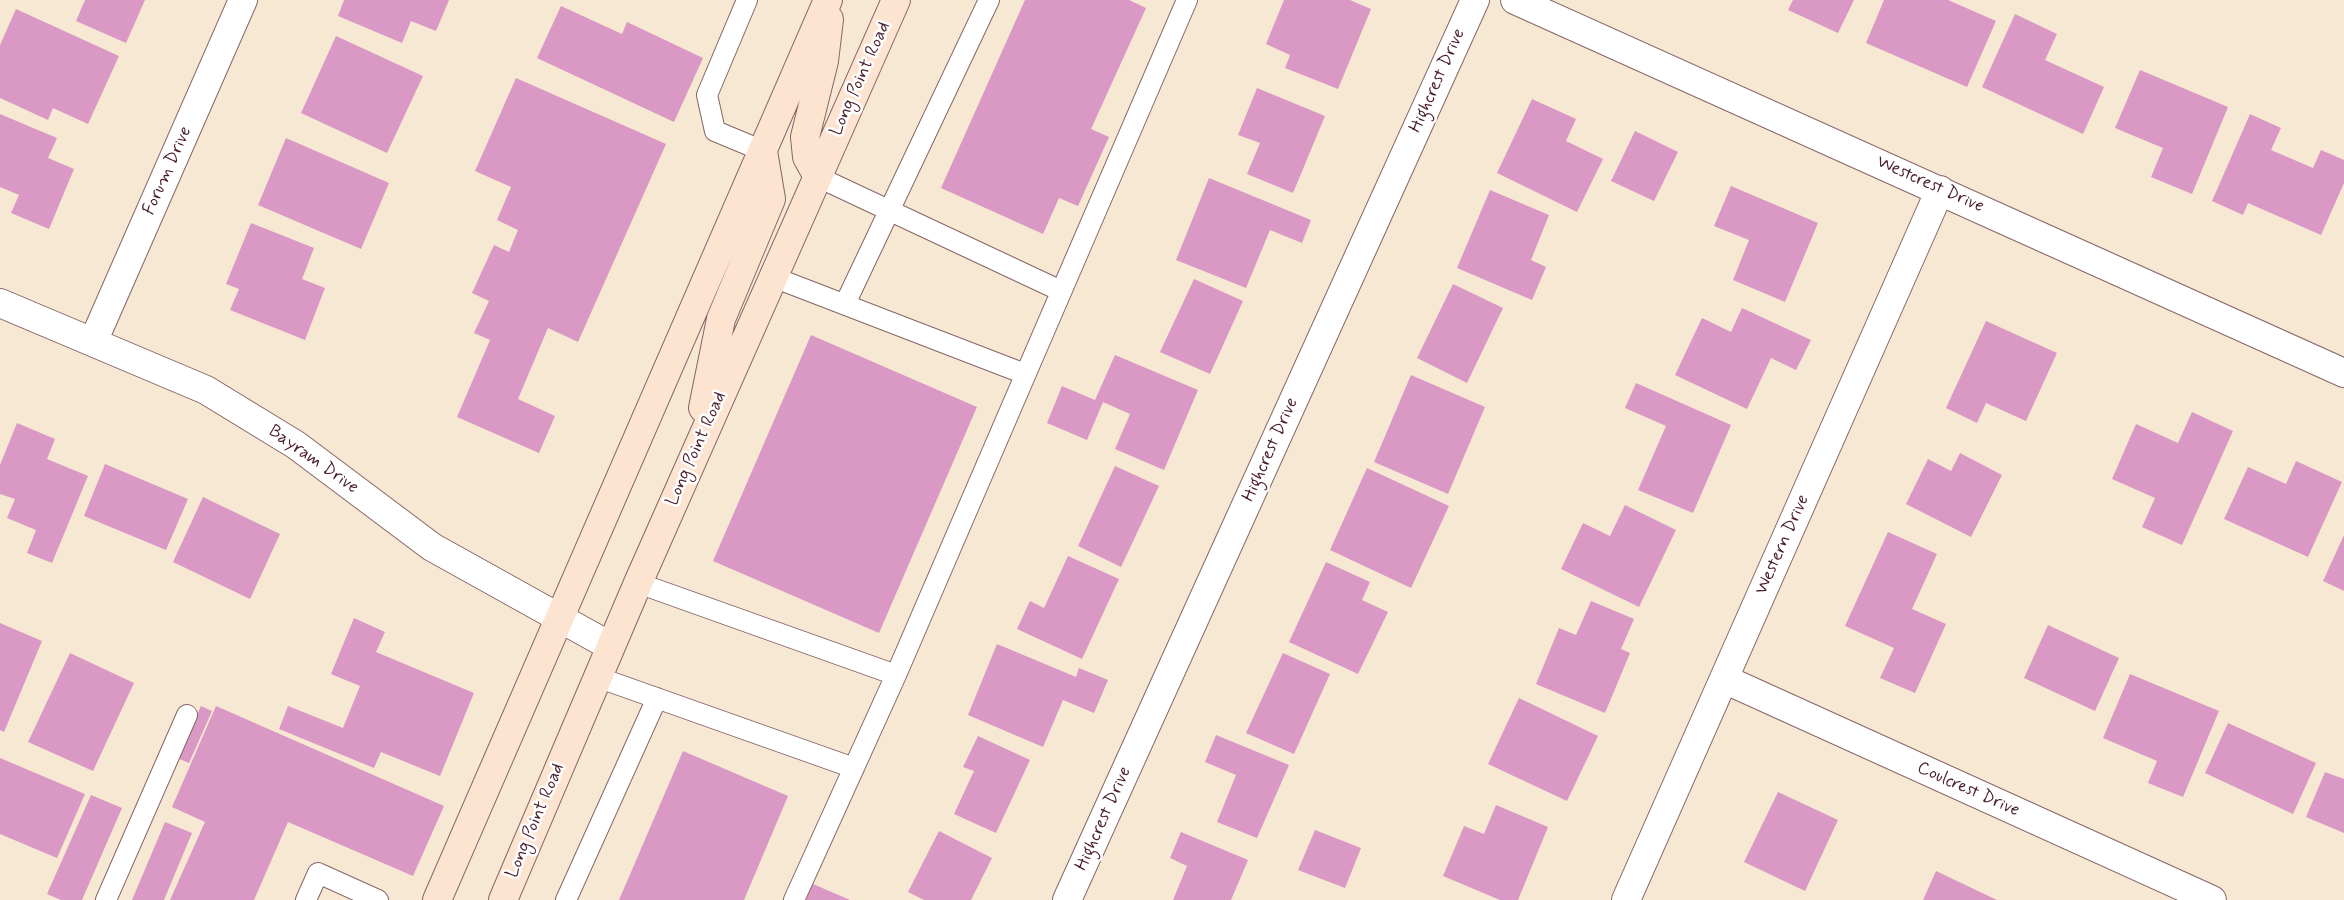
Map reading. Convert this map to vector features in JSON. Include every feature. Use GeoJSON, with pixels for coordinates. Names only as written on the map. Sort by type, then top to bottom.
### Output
{"type":"FeatureCollection","features":[{"type":"Feature","properties":{"kind":"main road"},"geometry":{"type":"LineString","coordinates":[[437,900],[762,150],[829,0]]}},
{"type":"Feature","properties":{"kind":"main road"},"geometry":{"type":"LineString","coordinates":[[818,177],[807,158],[804,142],[824,61],[829,0]]}},
{"type":"Feature","properties":{"kind":"main road","name":"Long Point Road"},"geometry":{"type":"LineString","coordinates":[[503,900],[610,646],[896,0]]}},
{"type":"Feature","properties":{"kind":"main road"},"geometry":{"type":"LineString","coordinates":[[693,458],[721,319],[771,199],[762,150]]}},
{"type":"Feature","properties":{"kind":"street","name":"Forum Drive"},"geometry":{"type":"LineString","coordinates":[[94,342],[243,0]]}},
{"type":"Feature","properties":{"kind":"street","name":"Highcrest Drive"},"geometry":{"type":"LineString","coordinates":[[1067,900],[1475,0]]}},
{"type":"Feature","properties":{"kind":"street","name":"Westcrest Drive"},"geometry":{"type":"LineString","coordinates":[[1515,0],[2344,373]]}},
{"type":"Feature","properties":{"kind":"street","name":"Western Drive"},"geometry":{"type":"LineString","coordinates":[[1626,900],[1940,190]]}},
{"type":"Feature","properties":{"kind":"street","name":"Bayram Drive"},"geometry":{"type":"LineString","coordinates":[[0,303],[206,390],[296,445],[432,547],[610,646]]}},
{"type":"Feature","properties":{"kind":"street","name":"Coulcrest Drive"},"geometry":{"type":"LineString","coordinates":[[1724,680],[2212,900]]}},
{"type":"Feature","properties":{"kind":"lane"},"geometry":{"type":"LineString","coordinates":[[747,0],[707,95],[715,131],[762,150]]}},
{"type":"Feature","properties":{"kind":"lane"},"geometry":{"type":"LineString","coordinates":[[845,304],[989,0]]}},
{"type":"Feature","properties":{"kind":"lane"},"geometry":{"type":"LineString","coordinates":[[794,900],[896,675],[1187,0]]}},
{"type":"Feature","properties":{"kind":"lane"},"geometry":{"type":"LineString","coordinates":[[818,177],[1061,291]]}},
{"type":"Feature","properties":{"kind":"lane"},"geometry":{"type":"LineString","coordinates":[[773,277],[1025,374]]}},
{"type":"Feature","properties":{"kind":"lane"},"geometry":{"type":"LineString","coordinates":[[638,583],[896,675]]}},
{"type":"Feature","properties":{"kind":"lane"},"geometry":{"type":"LineString","coordinates":[[597,677],[854,768]]}},
{"type":"Feature","properties":{"kind":"lane"},"geometry":{"type":"LineString","coordinates":[[566,900],[657,698]]}},
{"type":"Feature","properties":{"kind":"lane"},"geometry":{"type":"LineString","coordinates":[[106,900],[187,715]]}},
{"type":"Feature","properties":{"kind":"lane"},"geometry":{"type":"LineString","coordinates":[[306,900],[318,873],[378,900]]}},
{"type":"Feature","properties":{"kind":"building"},"geometry":{"type":"Polygon","coordinates":[[[85,0],[145,0],[126,43],[76,21],[85,0]]]}},
{"type":"Feature","properties":{"kind":"building"},"geometry":{"type":"Polygon","coordinates":[[[344,0],[449,0],[436,31],[411,21],[402,43],[338,16],[344,0]]]}},
{"type":"Feature","properties":{"kind":"building"},"geometry":{"type":"Polygon","coordinates":[[[1025,0],[1129,0],[1146,8],[1091,129],[1109,137],[1078,206],[1059,198],[1043,234],[941,188],[1025,0]]]}},
{"type":"Feature","properties":{"kind":"building"},"geometry":{"type":"Polygon","coordinates":[[[1284,0],[1350,0],[1371,9],[1338,89],[1285,68],[1290,55],[1266,44],[1284,0]]]}},
{"type":"Feature","properties":{"kind":"building"},"geometry":{"type":"Polygon","coordinates":[[[1793,0],[1854,0],[1838,33],[1788,10],[1793,0]]]}},
{"type":"Feature","properties":{"kind":"building"},"geometry":{"type":"Polygon","coordinates":[[[1884,0],[1948,0],[1996,21],[1967,87],[1866,43],[1884,0]]]}},
{"type":"Feature","properties":{"kind":"building"},"geometry":{"type":"Polygon","coordinates":[[[561,6],[622,34],[627,22],[703,58],[674,122],[537,58],[561,6]]]}},
{"type":"Feature","properties":{"kind":"building"},"geometry":{"type":"Polygon","coordinates":[[[16,9],[119,56],[88,124],[53,108],[48,120],[0,98],[0,45],[16,9]]]}},
{"type":"Feature","properties":{"kind":"building"},"geometry":{"type":"Polygon","coordinates":[[[2015,14],[2057,34],[2045,60],[2104,87],[2083,134],[1982,87],[2015,14]]]}},
{"type":"Feature","properties":{"kind":"building"},"geometry":{"type":"Polygon","coordinates":[[[336,36],[423,76],[387,153],[301,113],[336,36]]]}},
{"type":"Feature","properties":{"kind":"building"},"geometry":{"type":"Polygon","coordinates":[[[2140,70],[2228,107],[2192,194],[2151,177],[2163,148],[2115,128],[2140,70]]]}},
{"type":"Feature","properties":{"kind":"building"},"geometry":{"type":"Polygon","coordinates":[[[516,78],[666,144],[578,342],[548,328],[518,399],[555,416],[539,453],[457,417],[490,340],[474,333],[489,301],[472,293],[494,245],[509,252],[518,230],[497,220],[511,187],[475,171],[516,78]]]}},
{"type":"Feature","properties":{"kind":"building"},"geometry":{"type":"Polygon","coordinates":[[[1257,88],[1325,116],[1293,193],[1247,174],[1260,143],[1238,135],[1257,88]]]}},
{"type":"Feature","properties":{"kind":"building"},"geometry":{"type":"Polygon","coordinates":[[[1532,99],[1576,119],[1566,141],[1603,159],[1577,212],[1497,173],[1532,99]]]}},
{"type":"Feature","properties":{"kind":"building"},"geometry":{"type":"Polygon","coordinates":[[[0,114],[57,138],[48,158],[74,169],[49,229],[11,213],[19,195],[0,187],[0,114]]]}},
{"type":"Feature","properties":{"kind":"building"},"geometry":{"type":"Polygon","coordinates":[[[2250,114],[2281,128],[2271,150],[2313,168],[2321,150],[2344,160],[2344,183],[2321,235],[2248,203],[2243,215],[2212,201],[2250,114]]]}},
{"type":"Feature","properties":{"kind":"building"},"geometry":{"type":"Polygon","coordinates":[[[1635,131],[1678,152],[1654,201],[1611,181],[1635,131]]]}},
{"type":"Feature","properties":{"kind":"building"},"geometry":{"type":"Polygon","coordinates":[[[286,138],[389,183],[361,249],[258,205],[286,138]]]}},
{"type":"Feature","properties":{"kind":"building"},"geometry":{"type":"Polygon","coordinates":[[[1209,178],[1311,220],[1302,243],[1270,230],[1246,288],[1176,260],[1209,178]]]}},
{"type":"Feature","properties":{"kind":"building"},"geometry":{"type":"Polygon","coordinates":[[[1731,186],[1818,223],[1785,302],[1733,280],[1749,240],[1714,226],[1731,186]]]}},
{"type":"Feature","properties":{"kind":"building"},"geometry":{"type":"Polygon","coordinates":[[[1490,190],[1549,215],[1531,260],[1546,267],[1532,300],[1457,268],[1490,190]]]}},
{"type":"Feature","properties":{"kind":"building"},"geometry":{"type":"Polygon","coordinates":[[[251,223],[314,248],[302,279],[325,288],[305,340],[230,310],[239,289],[226,284],[251,223]]]}},
{"type":"Feature","properties":{"kind":"building"},"geometry":{"type":"Polygon","coordinates":[[[1194,279],[1243,301],[1210,374],[1160,352],[1194,279]]]}},
{"type":"Feature","properties":{"kind":"building"},"geometry":{"type":"Polygon","coordinates":[[[1453,284],[1503,308],[1467,383],[1417,358],[1453,284]]]}},
{"type":"Feature","properties":{"kind":"building"},"geometry":{"type":"Polygon","coordinates":[[[1742,308],[1811,340],[1796,370],[1771,358],[1747,409],[1675,375],[1702,318],[1731,332],[1742,308]]]}},
{"type":"Feature","properties":{"kind":"building"},"geometry":{"type":"Polygon","coordinates":[[[1986,321],[2057,353],[2026,421],[1986,403],[1977,423],[1946,408],[1986,321]]]}},
{"type":"Feature","properties":{"kind":"building"},"geometry":{"type":"Polygon","coordinates":[[[811,335],[977,407],[879,633],[713,561],[811,335]]]}},
{"type":"Feature","properties":{"kind":"building"},"geometry":{"type":"Polygon","coordinates":[[[1115,355],[1198,390],[1164,470],[1115,449],[1130,414],[1103,402],[1087,440],[1047,423],[1062,386],[1095,400],[1115,355]]]}},
{"type":"Feature","properties":{"kind":"building"},"geometry":{"type":"Polygon","coordinates":[[[1411,375],[1485,407],[1448,494],[1374,462],[1411,375]]]}},
{"type":"Feature","properties":{"kind":"building"},"geometry":{"type":"Polygon","coordinates":[[[1636,383],[1731,425],[1693,513],[1638,490],[1666,426],[1625,408],[1636,383]]]}},
{"type":"Feature","properties":{"kind":"building"},"geometry":{"type":"Polygon","coordinates":[[[2192,412],[2233,431],[2182,545],[2142,527],[2155,498],[2112,479],[2136,424],[2178,443],[2192,412]]]}},
{"type":"Feature","properties":{"kind":"building"},"geometry":{"type":"Polygon","coordinates":[[[17,423],[55,439],[47,459],[88,476],[52,563],[27,553],[36,530],[7,518],[15,499],[0,494],[0,465],[17,423]]]}},
{"type":"Feature","properties":{"kind":"building"},"geometry":{"type":"Polygon","coordinates":[[[1960,453],[2002,475],[1971,537],[1906,504],[1928,459],[1951,471],[1960,453]]]}},
{"type":"Feature","properties":{"kind":"building"},"geometry":{"type":"Polygon","coordinates":[[[2296,461],[2342,482],[2308,557],[2224,519],[2248,467],[2286,484],[2296,461]]]}},
{"type":"Feature","properties":{"kind":"building"},"geometry":{"type":"Polygon","coordinates":[[[105,464],[188,499],[166,550],[84,516],[105,464]]]}},
{"type":"Feature","properties":{"kind":"building"},"geometry":{"type":"Polygon","coordinates":[[[1115,466],[1159,486],[1121,567],[1078,546],[1115,466]]]}},
{"type":"Feature","properties":{"kind":"building"},"geometry":{"type":"Polygon","coordinates":[[[1367,468],[1449,506],[1411,588],[1330,550],[1367,468]]]}},
{"type":"Feature","properties":{"kind":"building"},"geometry":{"type":"Polygon","coordinates":[[[203,497],[280,534],[250,599],[173,562],[203,497]]]}},
{"type":"Feature","properties":{"kind":"building"},"geometry":{"type":"Polygon","coordinates":[[[1625,505],[1676,530],[1639,607],[1561,569],[1583,523],[1610,536],[1625,505]]]}},
{"type":"Feature","properties":{"kind":"building"},"geometry":{"type":"Polygon","coordinates":[[[1888,532],[1937,554],[1912,609],[1946,624],[1915,693],[1880,678],[1894,648],[1845,626],[1888,532]]]}},
{"type":"Feature","properties":{"kind":"building"},"geometry":{"type":"Polygon","coordinates":[[[2344,535],[2344,591],[2323,581],[2344,535]]]}},
{"type":"Feature","properties":{"kind":"building"},"geometry":{"type":"Polygon","coordinates":[[[1068,556],[1119,579],[1082,659],[1017,629],[1030,601],[1044,608],[1068,556]]]}},
{"type":"Feature","properties":{"kind":"building"},"geometry":{"type":"Polygon","coordinates":[[[1326,562],[1370,582],[1362,600],[1388,612],[1358,674],[1289,642],[1326,562]]]}},
{"type":"Feature","properties":{"kind":"building"},"geometry":{"type":"Polygon","coordinates":[[[1591,601],[1634,619],[1621,649],[1630,653],[1605,713],[1536,684],[1559,628],[1576,635],[1591,601]]]}},
{"type":"Feature","properties":{"kind":"building"},"geometry":{"type":"Polygon","coordinates":[[[354,618],[385,632],[376,652],[474,693],[440,776],[381,752],[374,768],[279,729],[288,706],[343,728],[360,686],[331,674],[354,618]]]}},
{"type":"Feature","properties":{"kind":"building"},"geometry":{"type":"Polygon","coordinates":[[[0,623],[42,641],[4,732],[0,730],[0,623]]]}},
{"type":"Feature","properties":{"kind":"building"},"geometry":{"type":"Polygon","coordinates":[[[2048,625],[2119,658],[2095,711],[2024,678],[2048,625]]]}},
{"type":"Feature","properties":{"kind":"building"},"geometry":{"type":"Polygon","coordinates":[[[997,644],[1076,677],[1079,668],[1108,680],[1094,713],[1063,700],[1043,747],[968,715],[997,644]]]}},
{"type":"Feature","properties":{"kind":"building"},"geometry":{"type":"Polygon","coordinates":[[[70,653],[134,683],[93,771],[28,742],[70,653]]]}},
{"type":"Feature","properties":{"kind":"building"},"geometry":{"type":"Polygon","coordinates":[[[1283,653],[1330,674],[1294,754],[1246,733],[1283,653]]]}},
{"type":"Feature","properties":{"kind":"building"},"geometry":{"type":"Polygon","coordinates":[[[2130,674],[2219,711],[2183,797],[2148,783],[2157,761],[2103,738],[2130,674]]]}},
{"type":"Feature","properties":{"kind":"building"},"geometry":{"type":"Polygon","coordinates":[[[1519,698],[1598,736],[1567,801],[1488,764],[1519,698]]]}},
{"type":"Feature","properties":{"kind":"building"},"geometry":{"type":"Polygon","coordinates":[[[201,706],[212,711],[189,763],[177,758],[201,706]]]}},
{"type":"Feature","properties":{"kind":"building"},"geometry":{"type":"Polygon","coordinates":[[[216,706],[444,806],[413,876],[288,822],[254,900],[170,900],[205,822],[172,807],[216,706]]]}},
{"type":"Feature","properties":{"kind":"building"},"geometry":{"type":"Polygon","coordinates":[[[2228,723],[2316,763],[2293,814],[2205,773],[2228,723]]]}},
{"type":"Feature","properties":{"kind":"building"},"geometry":{"type":"Polygon","coordinates":[[[1216,735],[1289,765],[1257,838],[1217,822],[1236,775],[1205,762],[1216,735]]]}},
{"type":"Feature","properties":{"kind":"building"},"geometry":{"type":"Polygon","coordinates":[[[978,736],[1030,760],[996,833],[954,814],[974,771],[963,767],[978,736]]]}},
{"type":"Feature","properties":{"kind":"building"},"geometry":{"type":"Polygon","coordinates":[[[683,751],[788,796],[744,900],[619,900],[683,751]]]}},
{"type":"Feature","properties":{"kind":"building"},"geometry":{"type":"Polygon","coordinates":[[[0,758],[85,794],[57,858],[0,834],[0,758]]]}},
{"type":"Feature","properties":{"kind":"building"},"geometry":{"type":"Polygon","coordinates":[[[2325,772],[2344,779],[2344,833],[2306,817],[2325,772]]]}},
{"type":"Feature","properties":{"kind":"building"},"geometry":{"type":"Polygon","coordinates":[[[1778,792],[1838,820],[1805,891],[1744,862],[1778,792]]]}},
{"type":"Feature","properties":{"kind":"building"},"geometry":{"type":"Polygon","coordinates":[[[91,795],[122,808],[82,900],[61,900],[47,894],[91,795]]]}},
{"type":"Feature","properties":{"kind":"building"},"geometry":{"type":"Polygon","coordinates":[[[1496,805],[1548,827],[1518,900],[1500,900],[1443,876],[1464,826],[1484,834],[1496,805]]]}},
{"type":"Feature","properties":{"kind":"building"},"geometry":{"type":"Polygon","coordinates":[[[165,822],[192,833],[164,900],[132,900],[165,822]]]}},
{"type":"Feature","properties":{"kind":"building"},"geometry":{"type":"Polygon","coordinates":[[[1315,830],[1361,848],[1345,888],[1298,870],[1315,830]]]}},
{"type":"Feature","properties":{"kind":"building"},"geometry":{"type":"Polygon","coordinates":[[[939,831],[992,858],[971,900],[924,900],[908,892],[939,831]]]}},
{"type":"Feature","properties":{"kind":"building"},"geometry":{"type":"Polygon","coordinates":[[[1181,832],[1248,860],[1231,900],[1173,900],[1187,866],[1170,858],[1181,832]]]}},
{"type":"Feature","properties":{"kind":"building"},"geometry":{"type":"Polygon","coordinates":[[[1936,871],[1997,900],[1923,900],[1936,871]]]}},
{"type":"Feature","properties":{"kind":"building"},"geometry":{"type":"Polygon","coordinates":[[[813,884],[850,900],[806,900],[813,884]]]}}]}
